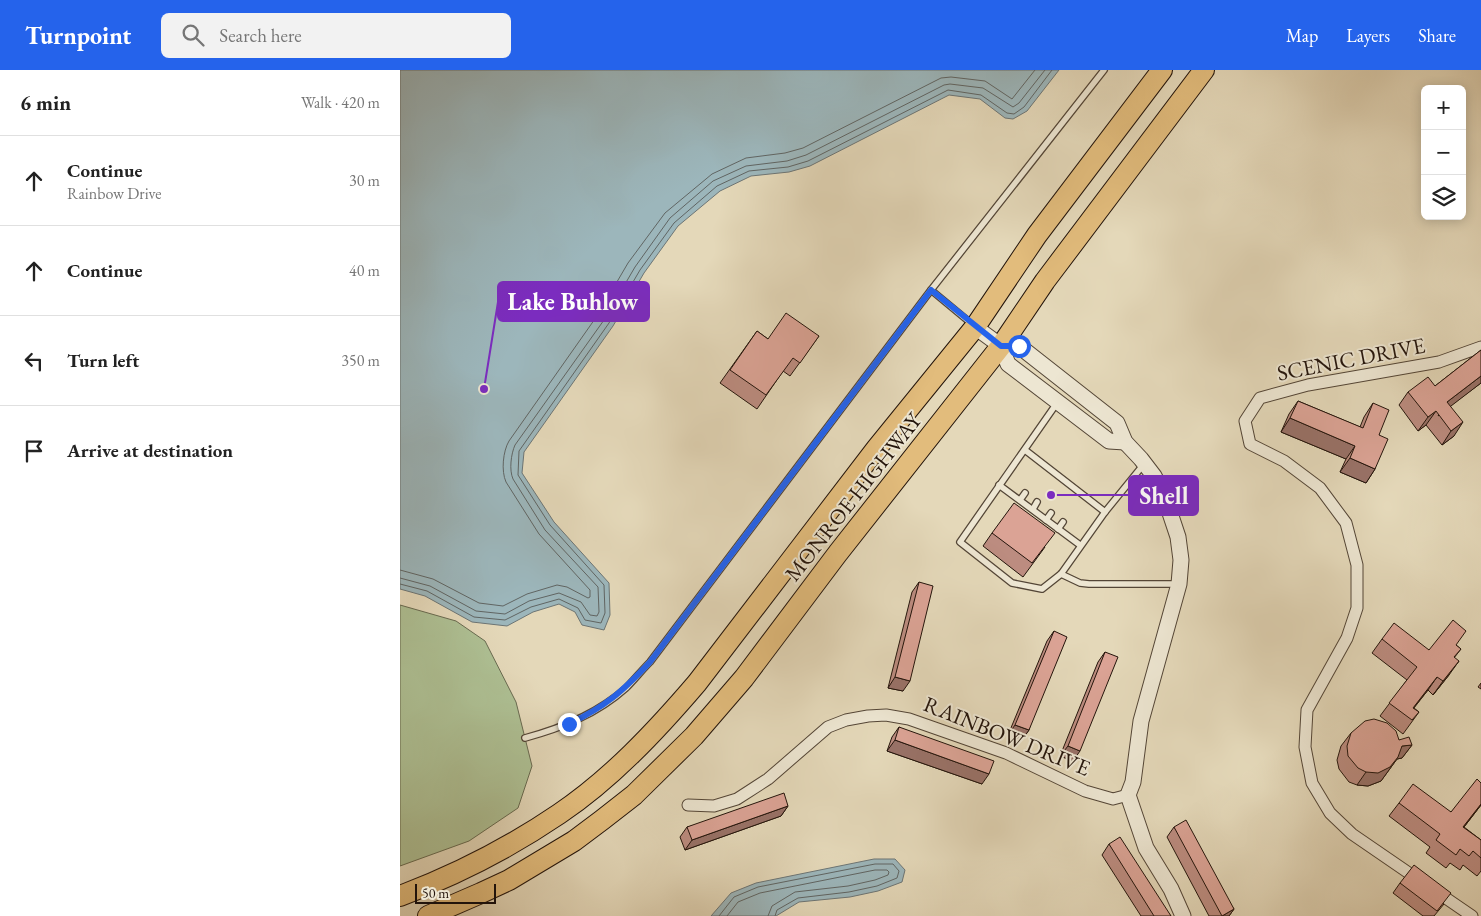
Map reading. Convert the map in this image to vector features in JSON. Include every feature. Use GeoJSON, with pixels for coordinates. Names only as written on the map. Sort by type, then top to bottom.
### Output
{"type":"FeatureCollection","features":[{"type":"Feature","properties":{"kind":"highway","name":"MONROE HIGHWAY"},"geometry":{"type":"LineString","coordinates":[[400,896],[467,868],[527,835],[560,814],[617,767],[665,720],[697,683],[876,449],[975,327],[1037,234],[1162,70]]}},
{"type":"Feature","properties":{"kind":"highway","name":"MONROE HIGHWAY"},"geometry":{"type":"LineString","coordinates":[[428,916],[482,893],[541,861],[602,820],[641,788],[694,736],[744,678],[838,553],[1001,346],[1045,281],[1204,70]]}},
{"type":"Feature","properties":{"kind":"street"},"geometry":{"type":"LineString","coordinates":[[975,327],[1001,346],[1008,364],[1108,441],[1125,442]]}},
{"type":"Feature","properties":{"kind":"street"},"geometry":{"type":"LineString","coordinates":[[1001,346],[1019,346],[1117,423],[1125,442],[1154,476],[1173,518],[1181,560],[1179,584],[1141,720],[1133,782],[1128,796],[1146,848],[1172,889],[1183,916]]}},
{"type":"Feature","properties":{"kind":"street","name":"SCENIC DRIVE"},"geometry":{"type":"LineString","coordinates":[[1472,916],[1352,834],[1330,813],[1312,783],[1305,747],[1307,710],[1347,638],[1357,608],[1357,565],[1346,523],[1320,488],[1284,461],[1250,444],[1245,421],[1260,398],[1308,385],[1439,362],[1481,347]]}},
{"type":"Feature","properties":{"kind":"street","name":"RAINBOW DRIVE"},"geometry":{"type":"LineString","coordinates":[[688,805],[714,806],[737,799],[768,779],[828,727],[846,720],[886,715],[909,719],[1006,753],[1085,791],[1113,799],[1128,796]]}},
{"type":"Feature","properties":{"kind":"lane"},"geometry":{"type":"LineString","coordinates":[[525,738],[569,724],[609,702],[627,687],[650,662],[931,290],[1104,70]]}},
{"type":"Feature","properties":{"kind":"lane"},"geometry":{"type":"LineString","coordinates":[[931,290],[975,327]]}},
{"type":"Feature","properties":{"kind":"lane"},"geometry":{"type":"LineString","coordinates":[[1058,402],[960,542],[1012,583],[1042,589],[1061,574],[1105,512],[1144,463]]}},
{"type":"Feature","properties":{"kind":"lane"},"geometry":{"type":"LineString","coordinates":[[1025,450],[1105,512]]}},
{"type":"Feature","properties":{"kind":"lane"},"geometry":{"type":"LineString","coordinates":[[1040,472],[1045,465]]}},
{"type":"Feature","properties":{"kind":"lane"},"geometry":{"type":"LineString","coordinates":[[1052,481],[1057,474]]}},
{"type":"Feature","properties":{"kind":"lane"},"geometry":{"type":"LineString","coordinates":[[999,485],[1080,546]]}},
{"type":"Feature","properties":{"kind":"lane"},"geometry":{"type":"LineString","coordinates":[[1065,491],[1070,485]]}},
{"type":"Feature","properties":{"kind":"lane"},"geometry":{"type":"LineString","coordinates":[[1020,500],[1025,493]]}},
{"type":"Feature","properties":{"kind":"lane"},"geometry":{"type":"LineString","coordinates":[[1077,500],[1082,494]]}},
{"type":"Feature","properties":{"kind":"lane"},"geometry":{"type":"LineString","coordinates":[[1033,509],[1038,502]]}},
{"type":"Feature","properties":{"kind":"lane"},"geometry":{"type":"LineString","coordinates":[[1046,520],[1051,513]]}},
{"type":"Feature","properties":{"kind":"lane"},"geometry":{"type":"LineString","coordinates":[[1058,528],[1063,522]]}},
{"type":"Feature","properties":{"kind":"lane"},"geometry":{"type":"LineString","coordinates":[[1061,574],[1080,583],[1089,584],[1179,584]]}},
{"type":"Feature","properties":{"kind":"green space"},"geometry":{"type":"Polygon","coordinates":[[[400,605],[456,621],[485,641],[516,702],[532,766],[518,808],[469,841],[400,866],[400,605]]]}},
{"type":"Feature","properties":{"kind":"water"},"geometry":{"type":"Polygon","coordinates":[[[400,70],[1059,70],[1027,111],[1013,119],[1005,118],[980,99],[949,95],[810,166],[789,172],[751,176],[720,191],[678,226],[644,273],[613,326],[524,452],[522,473],[554,522],[609,583],[610,615],[604,630],[582,625],[575,612],[559,604],[533,612],[507,626],[472,622],[425,596],[400,589],[400,70]]]}},
{"type":"Feature","properties":{"kind":"water"},"geometry":{"type":"Polygon","coordinates":[[[874,859],[895,859],[905,870],[902,882],[878,891],[850,897],[799,902],[776,916],[711,916],[731,893],[756,883],[874,859]]]}},
{"type":"Feature","properties":{"kind":"building"},"geometry":{"type":"Polygon","coordinates":[[[786,313],[819,336],[800,363],[793,358],[766,395],[730,370],[757,331],[768,339],[786,313]]]}},
{"type":"Feature","properties":{"kind":"building"},"geometry":{"type":"Polygon","coordinates":[[[1481,350],[1481,376],[1447,402],[1463,422],[1451,431],[1436,411],[1428,417],[1408,392],[1428,377],[1435,386],[1481,350]]]}},
{"type":"Feature","properties":{"kind":"building"},"geometry":{"type":"Polygon","coordinates":[[[1298,401],[1363,428],[1373,403],[1389,410],[1379,435],[1388,439],[1375,469],[1350,458],[1355,446],[1290,418],[1298,401]]]}},
{"type":"Feature","properties":{"kind":"building"},"geometry":{"type":"Polygon","coordinates":[[[1014,503],[1055,533],[1032,563],[992,533],[1014,503]]]}},
{"type":"Feature","properties":{"kind":"building"},"geometry":{"type":"Polygon","coordinates":[[[919,582],[933,586],[910,681],[895,677],[919,582]]]}},
{"type":"Feature","properties":{"kind":"building"},"geometry":{"type":"Polygon","coordinates":[[[1453,620],[1466,631],[1456,645],[1461,649],[1454,657],[1459,661],[1443,681],[1437,677],[1413,708],[1419,712],[1412,720],[1389,703],[1417,667],[1382,639],[1394,623],[1429,650],[1453,620]]]}},
{"type":"Feature","properties":{"kind":"building"},"geometry":{"type":"Polygon","coordinates":[[[1054,631],[1067,637],[1029,730],[1015,725],[1054,631]]]}},
{"type":"Feature","properties":{"kind":"building"},"geometry":{"type":"Polygon","coordinates":[[[1105,652],[1118,657],[1080,751],[1068,746],[1105,652]]]}},
{"type":"Feature","properties":{"kind":"building"},"geometry":{"type":"Polygon","coordinates":[[[1374,719],[1387,723],[1396,731],[1399,740],[1409,737],[1412,745],[1402,746],[1398,757],[1390,767],[1378,773],[1366,772],[1358,768],[1348,756],[1347,746],[1351,733],[1365,721],[1374,719]]]}},
{"type":"Feature","properties":{"kind":"building"},"geometry":{"type":"Polygon","coordinates":[[[899,727],[994,761],[989,774],[895,740],[899,727]]]}},
{"type":"Feature","properties":{"kind":"building"},"geometry":{"type":"Polygon","coordinates":[[[1477,779],[1481,783],[1481,804],[1463,827],[1481,840],[1481,858],[1473,851],[1469,856],[1460,849],[1456,855],[1436,840],[1440,834],[1399,803],[1413,784],[1451,812],[1477,779]]]}},
{"type":"Feature","properties":{"kind":"building"},"geometry":{"type":"Polygon","coordinates":[[[784,793],[788,806],[692,840],[687,827],[784,793]]]}},
{"type":"Feature","properties":{"kind":"building"},"geometry":{"type":"Polygon","coordinates":[[[1186,820],[1234,909],[1222,916],[1174,827],[1186,820]]]}},
{"type":"Feature","properties":{"kind":"building"},"geometry":{"type":"Polygon","coordinates":[[[1120,837],[1171,916],[1154,916],[1109,844],[1120,837]]]}},
{"type":"Feature","properties":{"kind":"building"},"geometry":{"type":"Polygon","coordinates":[[[1414,865],[1451,893],[1437,911],[1400,883],[1414,865]]]}},
{"type":"Feature","properties":{"kind":"place","name":"Lake Buhlow"},"geometry":{"type":"Point","coordinates":[484,389]}},
{"type":"Feature","properties":{"kind":"place","name":"Shell"},"geometry":{"type":"Point","coordinates":[1051,495]}},
{"type":"Feature","properties":{"kind":"route"},"geometry":{"type":"LineString","coordinates":[[569,724],[609,702],[627,687],[650,662],[931,290],[1001,346],[1019,346]]}}]}
